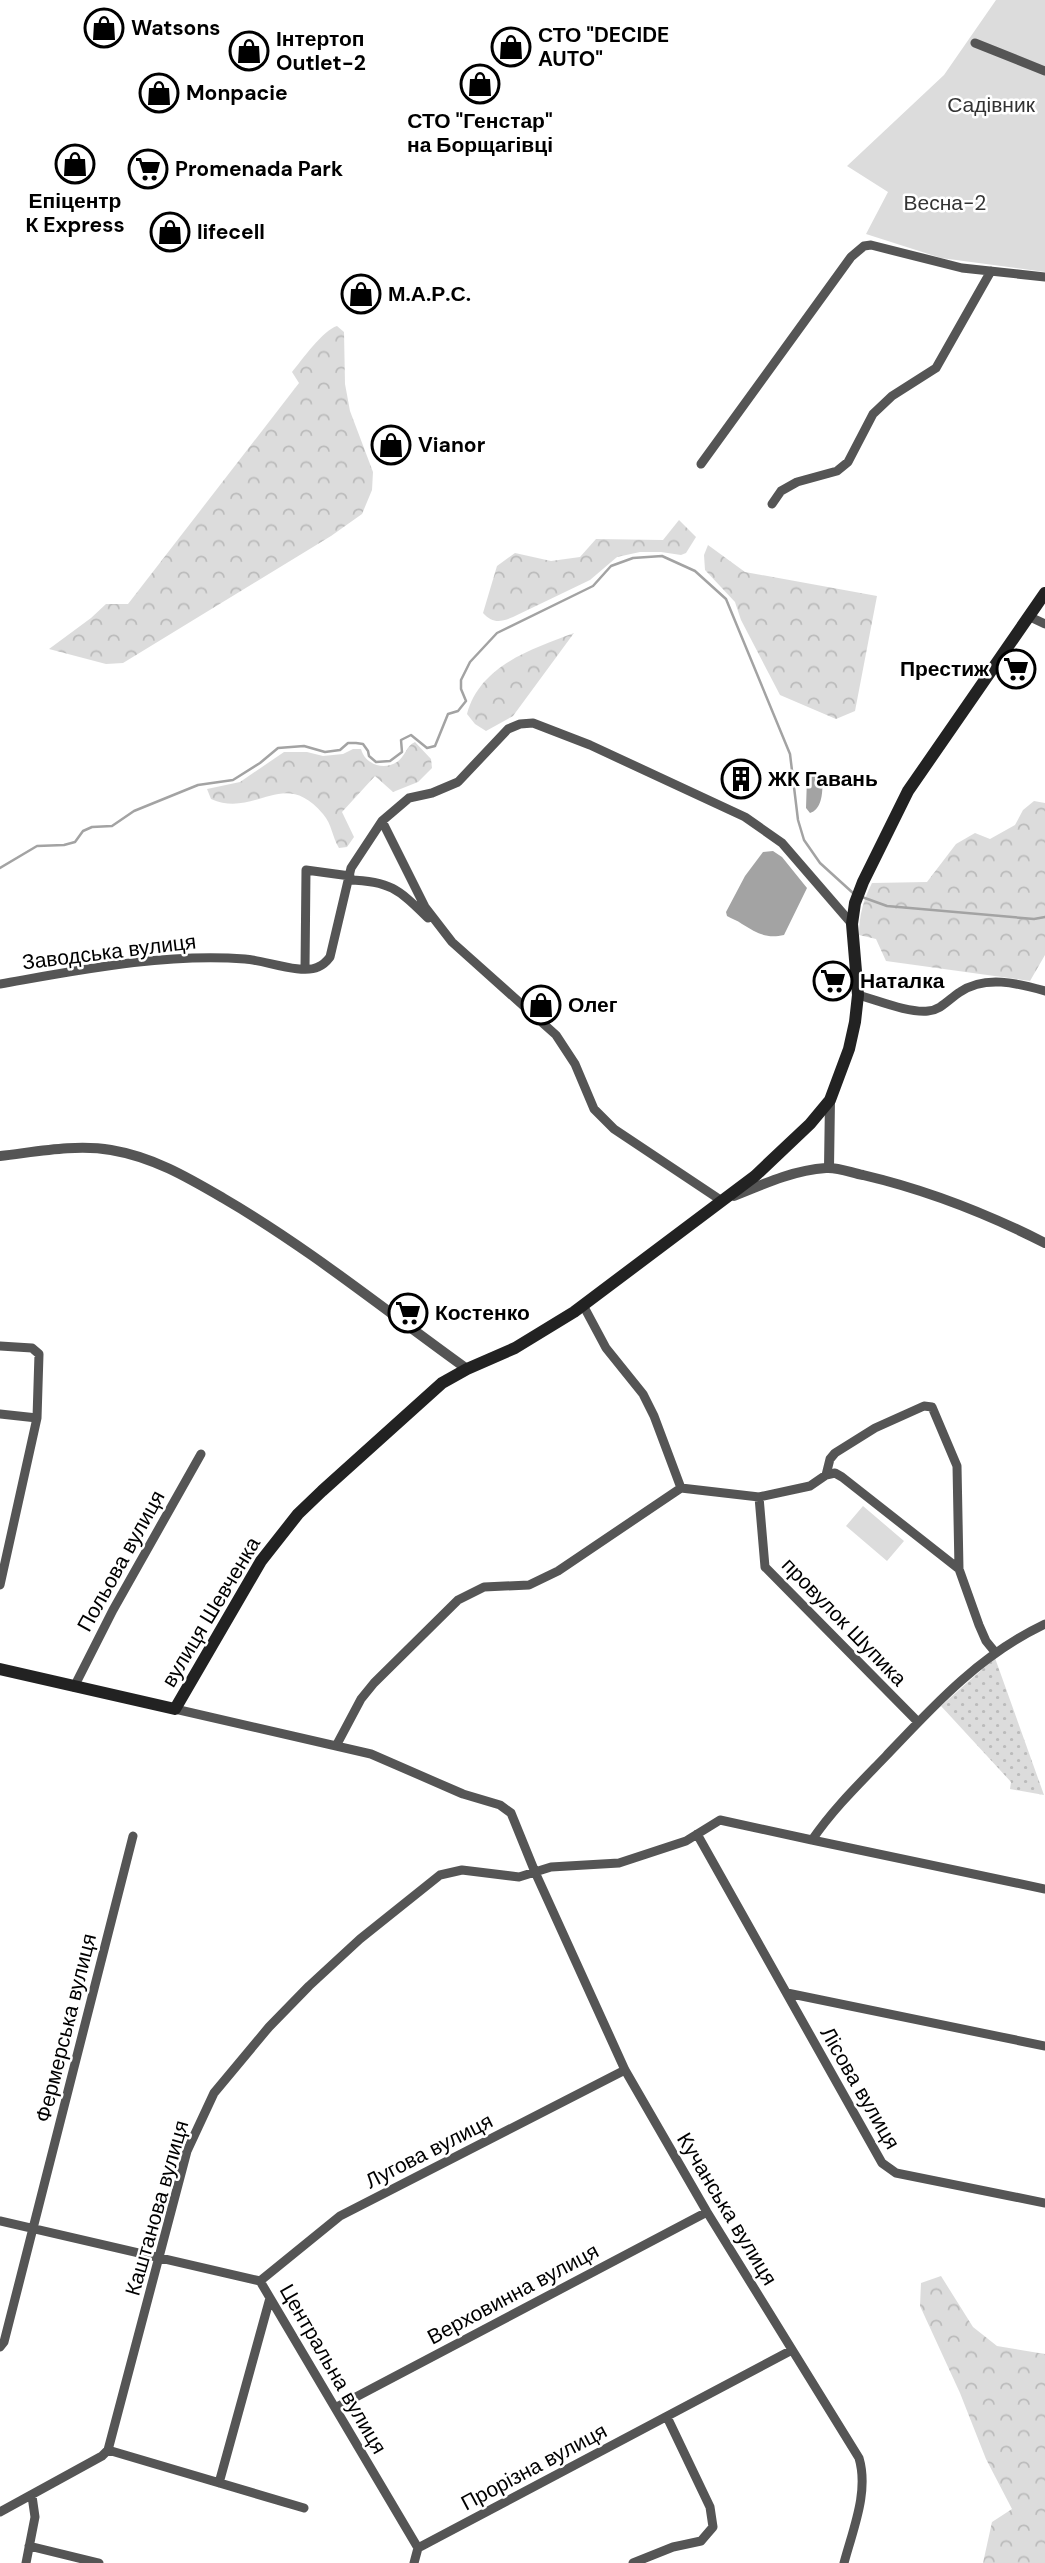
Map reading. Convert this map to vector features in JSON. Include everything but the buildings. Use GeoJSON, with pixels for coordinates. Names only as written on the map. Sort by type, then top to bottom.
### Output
{"type":"FeatureCollection","features":[{"type":"Feature","properties":{"kind":"main road","name":"вулиця Шевченка"},"geometry":{"type":"LineString","coordinates":[[175,1709],[261,1561],[290,1523],[429,1392],[467,1369],[515,1348],[583,1306],[755,1176],[788,1146],[830,1100],[849,1049],[858,996],[852,925],[855,903],[863,882],[908,791],[1045,593]]}},
{"type":"Feature","properties":{"kind":"main road"},"geometry":{"type":"LineString","coordinates":[[0,1669],[175,1709]]}},
{"type":"Feature","properties":{"kind":"street"},"geometry":{"type":"LineString","coordinates":[[975,43],[1045,71]]}},
{"type":"Feature","properties":{"kind":"street"},"geometry":{"type":"LineString","coordinates":[[701,464],[851,257],[864,246],[871,244],[962,268],[1045,277]]}},
{"type":"Feature","properties":{"kind":"street"},"geometry":{"type":"LineString","coordinates":[[772,504],[781,492],[797,482],[837,471],[848,462],[873,414],[892,396],[936,368],[991,271]]}},
{"type":"Feature","properties":{"kind":"street"},"geometry":{"type":"LineString","coordinates":[[1028,616],[1045,624]]}},
{"type":"Feature","properties":{"kind":"street"},"geometry":{"type":"LineString","coordinates":[[722,1200],[625,1136],[600,1116],[588,1097],[568,1051],[556,1035],[397,890],[383,883],[349,878],[306,870],[305,969],[321,966],[330,957],[349,878],[351,868],[382,821],[409,797],[432,793],[458,782],[508,729],[533,723],[590,745],[745,817],[782,843],[852,925]]}},
{"type":"Feature","properties":{"kind":"street"},"geometry":{"type":"LineString","coordinates":[[382,821],[425,907],[452,942]]}},
{"type":"Feature","properties":{"kind":"street","name":"Заводська вулиця"},"geometry":{"type":"LineString","coordinates":[[0,984],[96,968],[193,958],[246,959],[305,969]]}},
{"type":"Feature","properties":{"kind":"street"},"geometry":{"type":"LineString","coordinates":[[858,996],[930,1012],[979,983],[991,981],[1045,991]]}},
{"type":"Feature","properties":{"kind":"street","name":"вулиця Шевченка"},"geometry":{"type":"LineString","coordinates":[[829,1167],[830,1100]]}},
{"type":"Feature","properties":{"kind":"street"},"geometry":{"type":"LineString","coordinates":[[0,1156],[84,1148],[110,1150],[158,1163],[182,1174],[286,1236],[467,1369]]}},
{"type":"Feature","properties":{"kind":"street","name":"вулиця Шевченка"},"geometry":{"type":"LineString","coordinates":[[722,1200],[796,1173],[829,1167],[901,1184],[948,1199],[1004,1222],[1045,1243]]}},
{"type":"Feature","properties":{"kind":"street"},"geometry":{"type":"LineString","coordinates":[[583,1306],[606,1348],[643,1394],[681,1489]]}},
{"type":"Feature","properties":{"kind":"street"},"geometry":{"type":"LineString","coordinates":[[0,1346],[33,1348],[39,1354],[37,1418],[0,1585]]}},
{"type":"Feature","properties":{"kind":"street"},"geometry":{"type":"LineString","coordinates":[[826,1475],[835,1453],[875,1428],[924,1406],[932,1407],[957,1466],[960,1569],[979,1625],[986,1641],[995,1652]]}},
{"type":"Feature","properties":{"kind":"street"},"geometry":{"type":"LineString","coordinates":[[0,1414],[37,1418]]}},
{"type":"Feature","properties":{"kind":"street","name":"Польова вулиця"},"geometry":{"type":"LineString","coordinates":[[74,1687],[113,1610],[201,1454]]}},
{"type":"Feature","properties":{"kind":"street"},"geometry":{"type":"LineString","coordinates":[[336,1746],[361,1699],[458,1600],[484,1587],[529,1585],[558,1571],[681,1489],[759,1497],[810,1486],[826,1475],[842,1476],[960,1569]]}},
{"type":"Feature","properties":{"kind":"street","name":"провулок Шупика"},"geometry":{"type":"LineString","coordinates":[[759,1497],[765,1567],[918,1722]]}},
{"type":"Feature","properties":{"kind":"street"},"geometry":{"type":"LineString","coordinates":[[1045,1624],[995,1652],[948,1691],[839,1805],[812,1840],[1045,1889]]}},
{"type":"Feature","properties":{"kind":"street","name":"вулиця Шевченка"},"geometry":{"type":"LineString","coordinates":[[175,1709],[387,1759],[463,1794],[507,1809],[515,1818],[535,1872]]}},
{"type":"Feature","properties":{"kind":"street","name":"Каштанова вулиця"},"geometry":{"type":"LineString","coordinates":[[108,2450],[187,2151],[214,2093],[232,2068],[301,1994],[360,1940],[440,1875],[462,1870],[519,1877],[551,1867],[619,1863],[668,1848],[720,1820],[812,1840]]}},
{"type":"Feature","properties":{"kind":"street","name":"Лісова вулиця"},"geometry":{"type":"LineString","coordinates":[[697,1834],[882,2163],[889,2170],[1045,2203]]}},
{"type":"Feature","properties":{"kind":"street","name":"Фермерська вулиця"},"geometry":{"type":"LineString","coordinates":[[0,2347],[4,2342],[34,2229],[133,1836]]}},
{"type":"Feature","properties":{"kind":"street","name":"Кучанська вулиця"},"geometry":{"type":"LineString","coordinates":[[535,1872],[625,2070],[707,2212],[852,2444],[863,2471],[863,2488],[844,2563]]}},
{"type":"Feature","properties":{"kind":"street","name":"Лісова вулиця"},"geometry":{"type":"LineString","coordinates":[[787,1993],[1045,2046]]}},
{"type":"Feature","properties":{"kind":"street","name":"Лугова вулиця"},"geometry":{"type":"LineString","coordinates":[[261,2281],[340,2216],[625,2070]]}},
{"type":"Feature","properties":{"kind":"street","name":"Верховинна вулиця"},"geometry":{"type":"LineString","coordinates":[[335,2408],[707,2212]]}},
{"type":"Feature","properties":{"kind":"street","name":"Центральна вулиця"},"geometry":{"type":"LineString","coordinates":[[0,2221],[261,2281],[418,2547]]}},
{"type":"Feature","properties":{"kind":"street"},"geometry":{"type":"LineString","coordinates":[[219,2483],[270,2298]]}},
{"type":"Feature","properties":{"kind":"street","name":"Прорізна вулиця"},"geometry":{"type":"LineString","coordinates":[[418,2547],[792,2350]]}},
{"type":"Feature","properties":{"kind":"street"},"geometry":{"type":"LineString","coordinates":[[633,2563],[673,2547],[701,2541],[713,2527],[710,2507],[667,2417]]}},
{"type":"Feature","properties":{"kind":"street"},"geometry":{"type":"LineString","coordinates":[[0,2512],[102,2456],[108,2450],[304,2508]]}},
{"type":"Feature","properties":{"kind":"street"},"geometry":{"type":"LineString","coordinates":[[26,2563],[35,2517],[32,2496]]}},
{"type":"Feature","properties":{"kind":"street"},"geometry":{"type":"LineString","coordinates":[[29,2546],[99,2563]]}},
{"type":"Feature","properties":{"kind":"street"},"geometry":{"type":"LineString","coordinates":[[414,2563],[418,2547]]}},
{"type":"Feature","properties":{"kind":"green space"},"geometry":{"type":"Polygon","coordinates":[[[996,0],[1045,0],[1045,272],[941,258],[866,234],[888,192],[847,166],[944,75],[996,0]]]}},
{"type":"Feature","properties":{"kind":"green space"},"geometry":{"type":"Polygon","coordinates":[[[337,326],[344,332],[345,384],[350,411],[373,472],[372,490],[362,514],[331,536],[123,663],[106,664],[49,649],[106,604],[128,604],[299,383],[292,372],[319,339],[337,326]]]}},
{"type":"Feature","properties":{"kind":"green space"},"geometry":{"type":"Polygon","coordinates":[[[679,520],[696,537],[686,553],[681,555],[640,552],[617,557],[590,580],[513,617],[497,621],[483,613],[497,566],[515,553],[551,561],[580,557],[596,539],[663,540],[679,520]]]}},
{"type":"Feature","properties":{"kind":"green space"},"geometry":{"type":"Polygon","coordinates":[[[708,545],[745,572],[877,596],[855,711],[836,719],[780,695],[741,620],[735,602],[705,570],[704,555],[708,545]]]}},
{"type":"Feature","properties":{"kind":"green space"},"geometry":{"type":"Polygon","coordinates":[[[574,633],[513,716],[486,731],[475,724],[467,714],[483,683],[495,671],[525,653],[574,633]]]}},
{"type":"Feature","properties":{"kind":"green space"},"geometry":{"type":"Polygon","coordinates":[[[415,742],[431,759],[432,768],[418,782],[393,792],[375,776],[342,812],[354,837],[347,847],[339,848],[323,814],[309,800],[295,794],[282,793],[242,803],[227,803],[211,799],[207,789],[240,782],[284,752],[307,752],[323,756],[361,749],[370,762],[386,766],[400,760],[415,742]]]}},
{"type":"Feature","properties":{"kind":"green space"},"geometry":{"type":"Polygon","coordinates":[[[1034,801],[1045,803],[1045,955],[1030,981],[886,961],[876,939],[859,935],[862,909],[872,883],[927,882],[956,844],[975,833],[990,839],[1015,825],[1023,810],[1034,801]]]}},
{"type":"Feature","properties":{"kind":"green space"},"geometry":{"type":"Polygon","coordinates":[[[863,1506],[904,1541],[887,1561],[846,1526],[863,1506]]]}},
{"type":"Feature","properties":{"kind":"green space"},"geometry":{"type":"Polygon","coordinates":[[[995,1658],[1044,1795],[1010,1789],[1011,1782],[941,1706],[995,1658]]]}},
{"type":"Feature","properties":{"kind":"green space"},"geometry":{"type":"Polygon","coordinates":[[[941,2276],[973,2327],[997,2346],[1045,2354],[1045,2563],[983,2563],[992,2522],[1012,2509],[986,2459],[960,2393],[920,2306],[921,2283],[941,2276]]]}},
{"type":"Feature","properties":{"kind":"shaded area"},"geometry":{"type":"Polygon","coordinates":[[[814,773],[822,777],[822,793],[818,807],[810,813],[806,808],[807,777],[808,774],[814,773]]]}},
{"type":"Feature","properties":{"kind":"shaded area"},"geometry":{"type":"Polygon","coordinates":[[[773,851],[782,857],[807,888],[784,935],[772,936],[752,930],[727,916],[726,912],[745,876],[763,852],[773,851]]]}},
{"type":"Feature","properties":{"kind":"waterway"},"geometry":{"type":"LineString","coordinates":[[0,868],[37,846],[75,842],[83,831],[92,827],[112,826],[134,811],[198,785],[233,780],[278,748],[304,746],[325,752],[340,750],[348,743],[356,743],[363,744],[369,756],[376,762],[390,761],[402,752],[401,740],[411,735],[427,748],[435,746],[448,714],[458,711],[466,701],[461,680],[470,662],[497,633],[593,586],[611,566],[633,558],[662,556],[695,571],[726,599],[790,754],[798,820],[804,840],[820,863],[853,893]]}},
{"type":"Feature","properties":{"kind":"waterway"},"geometry":{"type":"LineString","coordinates":[[862,897],[887,906],[1034,919],[1045,917]]}},
{"type":"Feature","properties":{"kind":"place","name":"Watsons"},"geometry":{"type":"Point","coordinates":[104,28]}},
{"type":"Feature","properties":{"kind":"place","name":"СТО \"DECIDE AUTO\""},"geometry":{"type":"Point","coordinates":[511,47]}},
{"type":"Feature","properties":{"kind":"place","name":"Інтертоп Outlet-2"},"geometry":{"type":"Point","coordinates":[249,51]}},
{"type":"Feature","properties":{"kind":"place","name":"СТО \"Генстар\" на Борщагівці"},"geometry":{"type":"Point","coordinates":[480,84]}},
{"type":"Feature","properties":{"kind":"place","name":"Monpacie"},"geometry":{"type":"Point","coordinates":[159,93]}},
{"type":"Feature","properties":{"kind":"place","name":"Епіцентр К Express"},"geometry":{"type":"Point","coordinates":[75,164]}},
{"type":"Feature","properties":{"kind":"place","name":"Promenada Park"},"geometry":{"type":"Point","coordinates":[148,169]}},
{"type":"Feature","properties":{"kind":"place","name":"lifecell"},"geometry":{"type":"Point","coordinates":[170,232]}},
{"type":"Feature","properties":{"kind":"place","name":"М.А.Р.С."},"geometry":{"type":"Point","coordinates":[361,294]}},
{"type":"Feature","properties":{"kind":"place","name":"Vianor"},"geometry":{"type":"Point","coordinates":[391,445]}},
{"type":"Feature","properties":{"kind":"place","name":"Престиж"},"geometry":{"type":"Point","coordinates":[1016,669]}},
{"type":"Feature","properties":{"kind":"place","name":"ЖК Гавань"},"geometry":{"type":"Point","coordinates":[741,779]}},
{"type":"Feature","properties":{"kind":"place","name":"Наталка"},"geometry":{"type":"Point","coordinates":[833,981]}},
{"type":"Feature","properties":{"kind":"place","name":"Олег"},"geometry":{"type":"Point","coordinates":[541,1005]}},
{"type":"Feature","properties":{"kind":"place","name":"Костенко"},"geometry":{"type":"Point","coordinates":[408,1313]}},
{"type":"Feature","properties":{"kind":"park label","name":"Садівник"},"geometry":{"type":"Point","coordinates":[991,105]}},
{"type":"Feature","properties":{"kind":"park label","name":"Весна-2"},"geometry":{"type":"Point","coordinates":[945,203]}}]}
